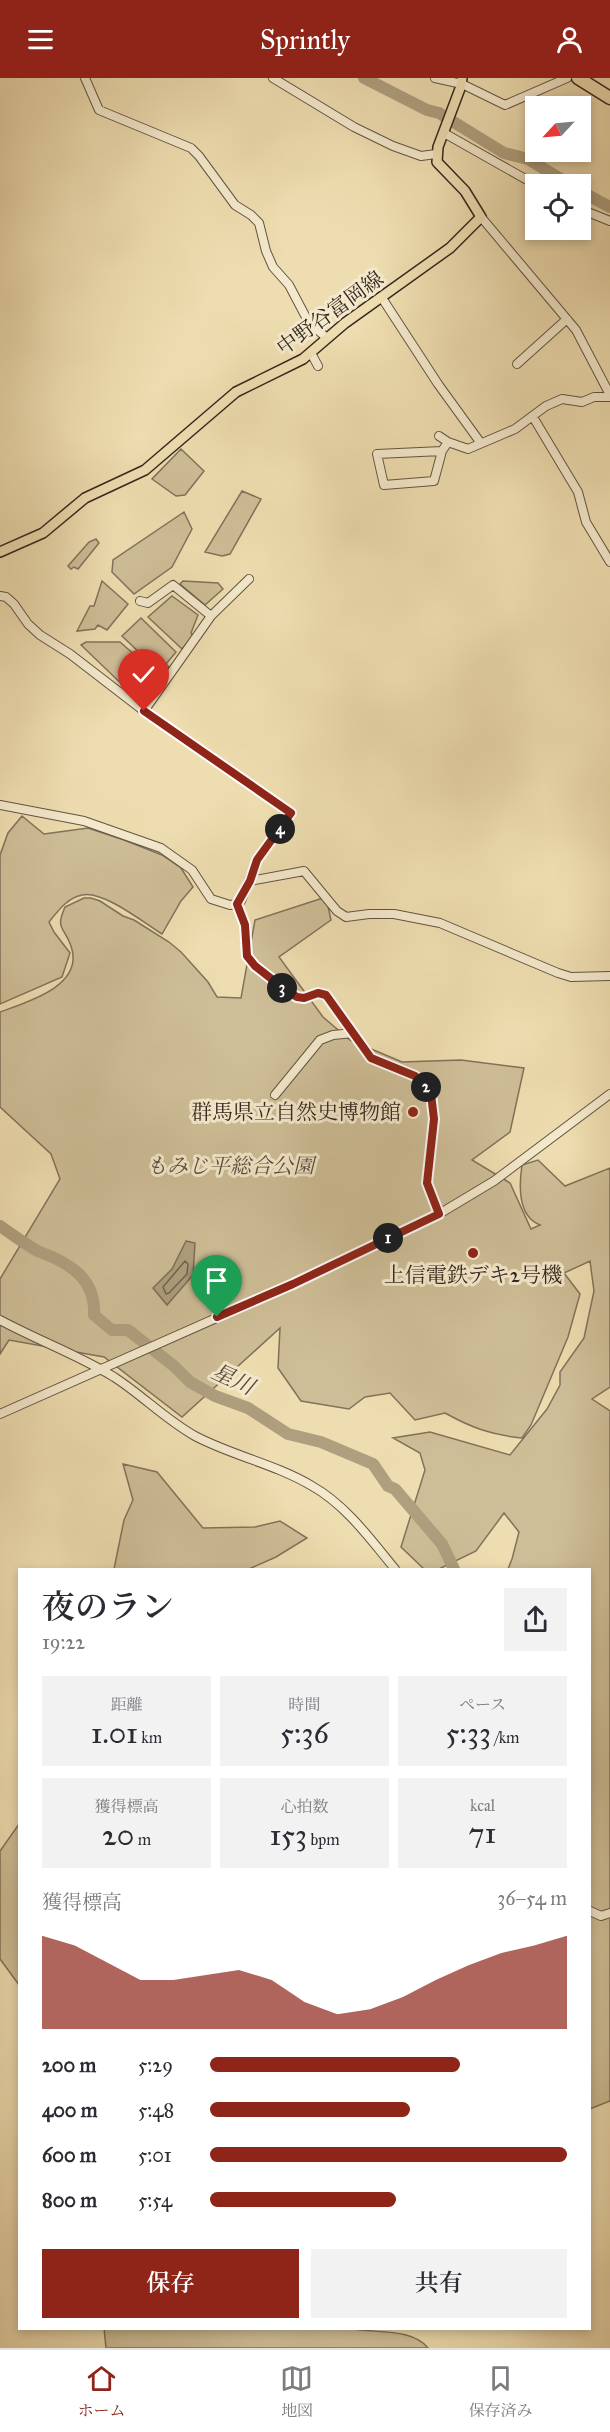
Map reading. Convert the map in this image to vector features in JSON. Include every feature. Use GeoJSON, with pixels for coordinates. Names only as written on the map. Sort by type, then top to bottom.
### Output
{"type":"FeatureCollection","features":[{"type":"Feature","properties":{"kind":"highway"},"geometry":{"type":"LineString","coordinates":[[578,78],[610,98]]}},
{"type":"Feature","properties":{"kind":"highway"},"geometry":{"type":"LineString","coordinates":[[591,78],[610,89]]}},
{"type":"Feature","properties":{"kind":"main road"},"geometry":{"type":"LineString","coordinates":[[462,83],[436,154],[437,162],[465,191],[481,217]]}},
{"type":"Feature","properties":{"kind":"main road","name":"中野谷富岡線"},"geometry":{"type":"LineString","coordinates":[[0,552],[43,533],[85,498],[145,470],[236,392],[292,366],[311,353],[327,338],[450,248],[481,217]]}},
{"type":"Feature","properties":{"kind":"street"},"geometry":{"type":"LineString","coordinates":[[85,78],[99,110],[191,148],[199,156],[235,205],[251,214],[259,223],[266,251],[273,267],[289,285],[309,323],[327,338]]}},
{"type":"Feature","properties":{"kind":"street"},"geometry":{"type":"LineString","coordinates":[[273,78],[354,127],[393,146],[422,156],[436,154]]}},
{"type":"Feature","properties":{"kind":"street"},"geometry":{"type":"LineString","coordinates":[[435,78],[462,83],[505,105],[567,78]]}},
{"type":"Feature","properties":{"kind":"street"},"geometry":{"type":"LineString","coordinates":[[444,132],[525,179]]}},
{"type":"Feature","properties":{"kind":"street"},"geometry":{"type":"LineString","coordinates":[[591,213],[610,221]]}},
{"type":"Feature","properties":{"kind":"street"},"geometry":{"type":"LineString","coordinates":[[439,436],[448,442],[468,448],[515,429],[546,406],[562,399],[582,402],[594,397],[610,396],[587,348],[567,319],[481,217]]}},
{"type":"Feature","properties":{"kind":"street"},"geometry":{"type":"LineString","coordinates":[[382,298],[438,384],[480,442]]}},
{"type":"Feature","properties":{"kind":"street"},"geometry":{"type":"LineString","coordinates":[[517,364],[567,319]]}},
{"type":"Feature","properties":{"kind":"street"},"geometry":{"type":"LineString","coordinates":[[311,353],[318,366]]}},
{"type":"Feature","properties":{"kind":"street"},"geometry":{"type":"LineString","coordinates":[[533,417],[578,492],[586,522],[610,562]]}},
{"type":"Feature","properties":{"kind":"street"},"geometry":{"type":"LineString","coordinates":[[442,451],[377,454],[384,485],[434,481],[442,451],[448,442]]}},
{"type":"Feature","properties":{"kind":"street"},"geometry":{"type":"LineString","coordinates":[[144,711],[211,616],[249,579]]}},
{"type":"Feature","properties":{"kind":"street"},"geometry":{"type":"LineString","coordinates":[[140,601],[144,604],[148,603],[173,585],[211,616]]}},
{"type":"Feature","properties":{"kind":"street"},"geometry":{"type":"LineString","coordinates":[[0,596],[6,597],[14,604],[28,624],[40,635],[70,654],[144,711],[291,813],[257,860],[250,881],[237,904]]}},
{"type":"Feature","properties":{"kind":"street"},"geometry":{"type":"LineString","coordinates":[[0,805],[84,820],[161,848],[192,870],[210,899],[230,905],[237,904]]}},
{"type":"Feature","properties":{"kind":"street"},"geometry":{"type":"LineString","coordinates":[[250,881],[304,871],[337,911],[346,917],[394,914],[440,923],[558,973],[571,976],[610,976]]}},
{"type":"Feature","properties":{"kind":"street"},"geometry":{"type":"LineString","coordinates":[[237,904],[245,925],[247,956],[255,966],[297,997],[304,998],[318,993],[326,995],[371,1058],[415,1076],[431,1094],[434,1119],[427,1183],[439,1214]]}},
{"type":"Feature","properties":{"kind":"street"},"geometry":{"type":"LineString","coordinates":[[275,1095],[320,1040],[333,1035],[354,1033]]}},
{"type":"Feature","properties":{"kind":"street"},"geometry":{"type":"LineString","coordinates":[[0,1414],[293,1284],[439,1214],[494,1181],[610,1094]]}},
{"type":"Feature","properties":{"kind":"street"},"geometry":{"type":"LineString","coordinates":[[0,1320],[102,1370],[138,1393],[176,1424],[195,1435],[314,1486],[348,1514],[394,1568]]}},
{"type":"Feature","properties":{"kind":"street"},"geometry":{"type":"LineString","coordinates":[[591,1911],[601,1916],[610,1913]]}},
{"type":"Feature","properties":{"kind":"green space"},"geometry":{"type":"Polygon","coordinates":[[[181,449],[204,471],[185,495],[176,496],[152,479],[181,449]]]}},
{"type":"Feature","properties":{"kind":"green space"},"geometry":{"type":"Polygon","coordinates":[[[242,491],[261,499],[230,554],[222,556],[205,552],[242,491]]]}},
{"type":"Feature","properties":{"kind":"green space"},"geometry":{"type":"Polygon","coordinates":[[[184,512],[192,529],[172,567],[134,594],[112,572],[113,560],[184,512]]]}},
{"type":"Feature","properties":{"kind":"green space"},"geometry":{"type":"Polygon","coordinates":[[[96,539],[99,543],[78,569],[74,567],[71,569],[68,566],[89,542],[96,539]]]}},
{"type":"Feature","properties":{"kind":"green space"},"geometry":{"type":"Polygon","coordinates":[[[102,581],[128,604],[107,630],[98,625],[95,629],[77,631],[90,606],[94,606],[102,581]]]}},
{"type":"Feature","properties":{"kind":"green space"},"geometry":{"type":"Polygon","coordinates":[[[183,581],[218,583],[223,589],[205,605],[180,584],[183,581]]]}},
{"type":"Feature","properties":{"kind":"green space"},"geometry":{"type":"Polygon","coordinates":[[[172,596],[198,615],[191,633],[193,636],[182,649],[148,617],[172,596]]]}},
{"type":"Feature","properties":{"kind":"green space"},"geometry":{"type":"Polygon","coordinates":[[[141,618],[176,652],[166,664],[169,667],[163,675],[122,636],[141,618]]]}},
{"type":"Feature","properties":{"kind":"green space"},"geometry":{"type":"Polygon","coordinates":[[[86,642],[120,642],[153,671],[132,694],[81,645],[86,642]]]}},
{"type":"Feature","properties":{"kind":"green space"},"geometry":{"type":"Polygon","coordinates":[[[22,816],[44,834],[88,828],[162,855],[181,868],[193,887],[181,901],[162,934],[123,908],[101,897],[82,895],[72,899],[49,922],[70,953],[62,977],[0,1004],[0,855],[8,833],[22,816]]]}},
{"type":"Feature","properties":{"kind":"green space","name":"もみじ平総合公園"},"geometry":{"type":"Polygon","coordinates":[[[326,897],[331,920],[279,957],[323,1017],[350,1040],[402,1062],[461,1060],[524,1068],[510,1132],[472,1160],[510,1183],[531,1229],[540,1225],[532,1221],[523,1207],[520,1190],[522,1165],[538,1160],[565,1186],[610,1168],[610,1387],[592,1399],[610,1411],[610,2101],[591,2109],[591,1568],[508,1568],[519,1532],[504,1513],[476,1551],[441,1568],[423,1568],[401,1547],[425,1470],[420,1453],[393,1438],[430,1432],[510,1455],[547,1409],[560,1385],[560,1372],[584,1338],[594,1291],[590,1261],[564,1273],[580,1294],[568,1337],[531,1425],[522,1438],[482,1430],[445,1413],[415,1420],[390,1393],[365,1397],[349,1409],[301,1401],[278,1368],[280,1328],[182,1417],[104,1357],[9,1340],[0,1354],[0,1279],[60,1179],[51,1154],[0,1107],[0,1012],[51,990],[70,972],[73,960],[71,946],[61,924],[62,914],[65,907],[84,898],[100,901],[169,942],[208,982],[217,997],[241,998],[255,920],[326,897]]]}},
{"type":"Feature","properties":{"kind":"green space"},"geometry":{"type":"Polygon","coordinates":[[[123,1464],[157,1472],[203,1528],[255,1527],[280,1521],[307,1538],[276,1557],[251,1568],[114,1568],[124,1520],[133,1500],[123,1464]]]}},
{"type":"Feature","properties":{"kind":"green space"},"geometry":{"type":"Polygon","coordinates":[[[18,1825],[18,1984],[0,1959],[0,1851],[18,1825]]]}},
{"type":"Feature","properties":{"kind":"green space"},"geometry":{"type":"Polygon","coordinates":[[[104,2330],[358,2330],[402,2334],[421,2341],[428,2348],[106,2348],[104,2330]]]}},
{"type":"Feature","properties":{"kind":"water"},"geometry":{"type":"Polygon","coordinates":[[[186,1241],[195,1243],[193,1275],[167,1305],[153,1288],[172,1269],[186,1241]]]}},
{"type":"Feature","properties":{"kind":"waterway"},"geometry":{"type":"LineString","coordinates":[[364,78],[427,110],[439,113],[504,153],[528,159],[553,174]]}},
{"type":"Feature","properties":{"kind":"waterway"},"geometry":{"type":"LineString","coordinates":[[591,197],[610,207]]}},
{"type":"Feature","properties":{"kind":"waterway","name":"星川"},"geometry":{"type":"LineString","coordinates":[[0,1226],[36,1250],[71,1267],[86,1282],[91,1292],[94,1315],[112,1330],[128,1330],[174,1366],[190,1382],[215,1396],[248,1408],[288,1434],[321,1442],[373,1464],[388,1486],[395,1489],[442,1544],[454,1568]]}},
{"type":"Feature","properties":{"kind":"place","name":"群馬県立自然史博物館"},"geometry":{"type":"Point","coordinates":[413,1112]}},
{"type":"Feature","properties":{"kind":"place","name":"上信電鉄デキ2号機"},"geometry":{"type":"Point","coordinates":[473,1253]}},
{"type":"Feature","properties":{"kind":"route"},"geometry":{"type":"LineString","coordinates":[[144,711],[291,813],[257,860],[241,901],[237,904],[245,925],[247,956],[255,966],[297,997],[304,998],[318,993],[326,995],[332,1000],[371,1058],[376,1062],[415,1076],[426,1086],[433,1102],[434,1119],[427,1183],[439,1214],[293,1284],[217,1317]]}}]}
